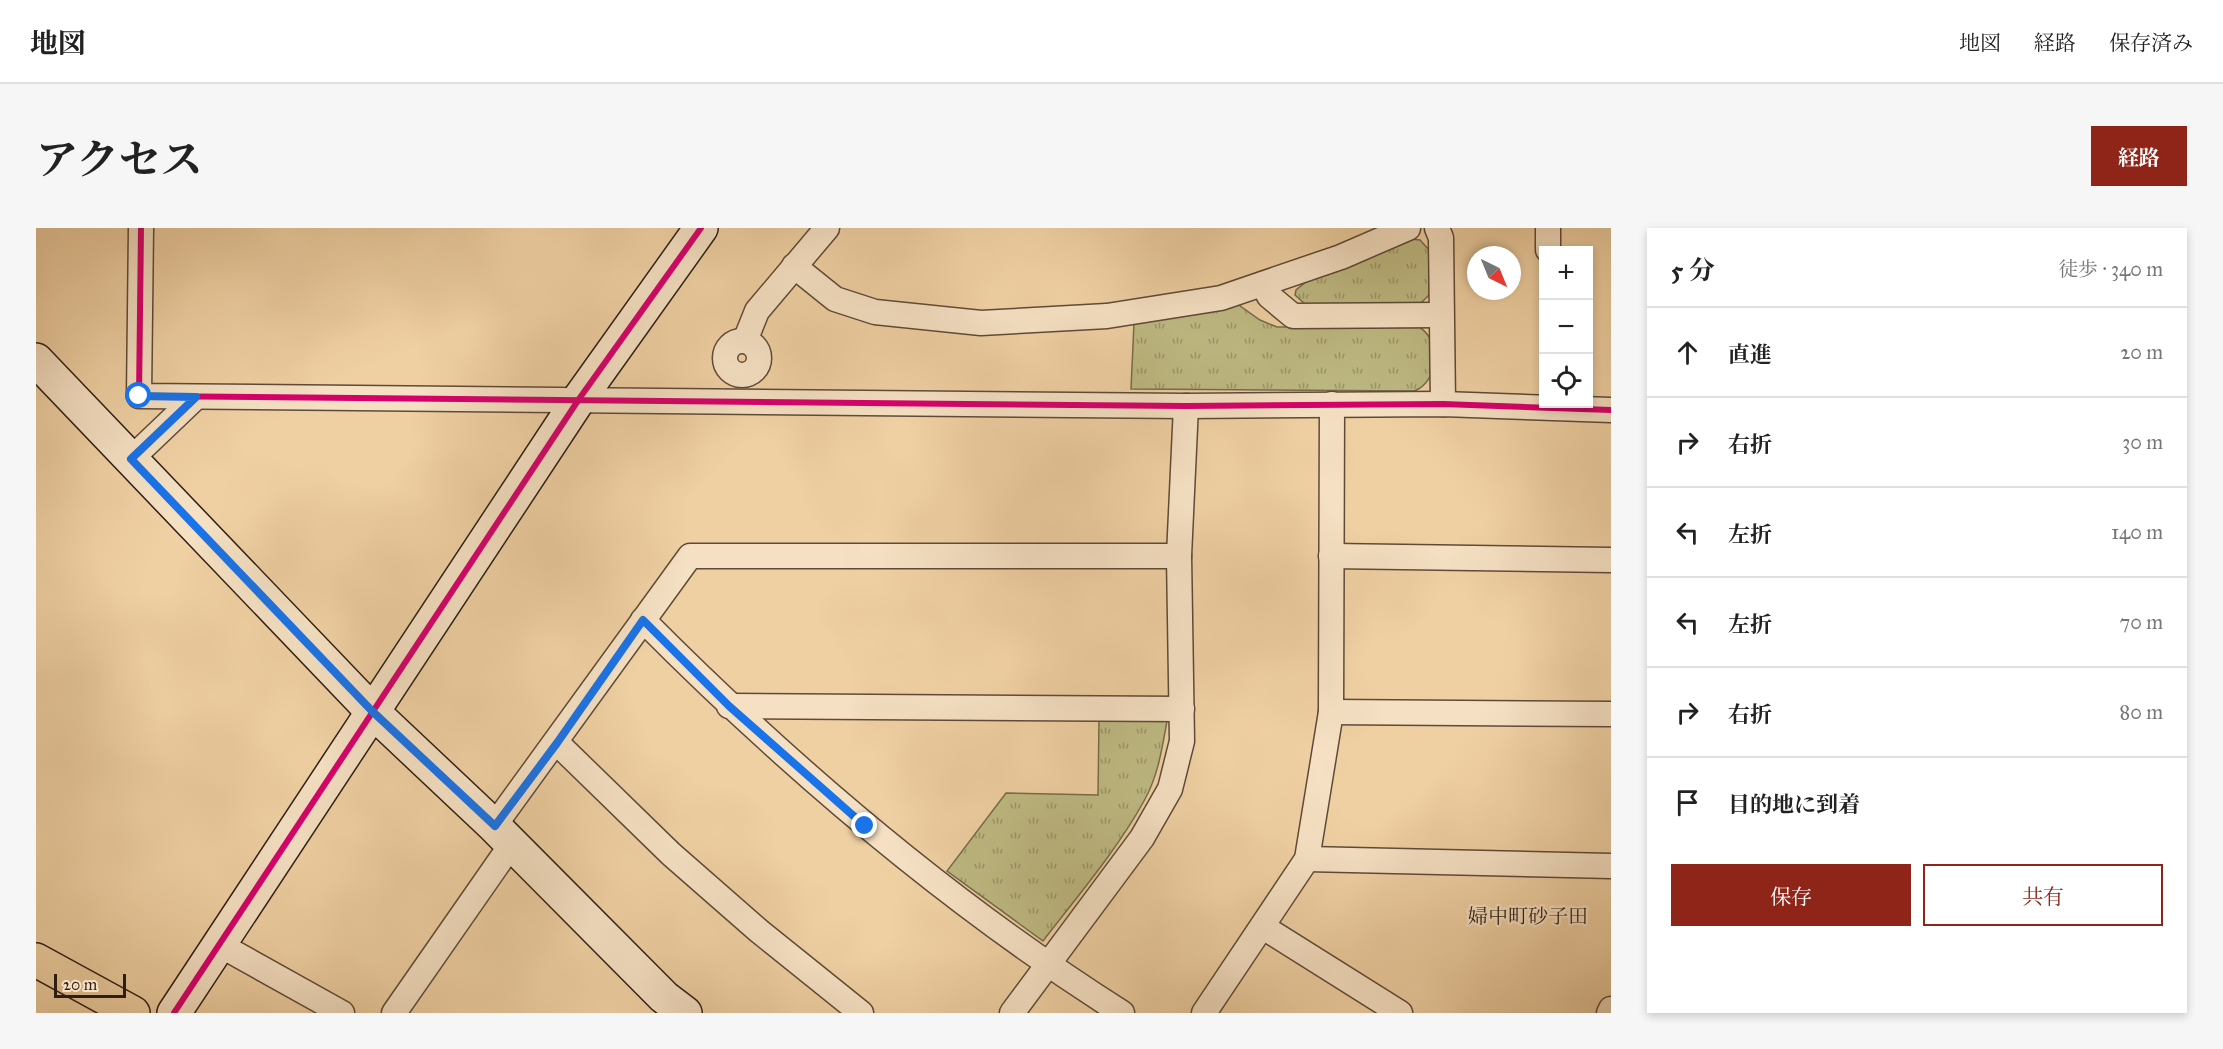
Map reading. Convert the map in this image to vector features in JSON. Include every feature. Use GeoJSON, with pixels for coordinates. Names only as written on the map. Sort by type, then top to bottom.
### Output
{"type":"FeatureCollection","features":[{"type":"Feature","properties":{"kind":"main road"},"geometry":{"type":"LineString","coordinates":[[36,960],[133,1013]]}},
{"type":"Feature","properties":{"kind":"street"},"geometry":{"type":"LineString","coordinates":[[141,228],[139,396],[1186,406],[1332,404],[1539,406]]}},
{"type":"Feature","properties":{"kind":"street"},"geometry":{"type":"LineString","coordinates":[[174,1013],[579,399],[701,228]]}},
{"type":"Feature","properties":{"kind":"street"},"geometry":{"type":"LineString","coordinates":[[745,341],[757,311],[827,228]]}},
{"type":"Feature","properties":{"kind":"street"},"geometry":{"type":"LineString","coordinates":[[794,266],[835,299],[875,312],[981,323],[1107,316],[1221,298],[1341,257],[1408,228]]}},
{"type":"Feature","properties":{"kind":"street"},"geometry":{"type":"LineString","coordinates":[[1437,228],[1441,238],[1440,315],[1443,404]]}},
{"type":"Feature","properties":{"kind":"street"},"geometry":{"type":"LineString","coordinates":[[1548,228],[1548,246]]}},
{"type":"Feature","properties":{"kind":"street"},"geometry":{"type":"LineString","coordinates":[[1263,284],[1269,296],[1293,316],[1440,315]]}},
{"type":"Feature","properties":{"kind":"street"},"geometry":{"type":"LineString","coordinates":[[36,360],[372,711],[503,836],[664,997],[685,1013]]}},
{"type":"Feature","properties":{"kind":"street"},"geometry":{"type":"LineString","coordinates":[[131,459],[196,397]]}},
{"type":"Feature","properties":{"kind":"street"},"geometry":{"type":"LineString","coordinates":[[1204,1013],[1308,859],[1331,712],[1332,404]]}},
{"type":"Feature","properties":{"kind":"street"},"geometry":{"type":"LineString","coordinates":[[1012,1013],[1142,838],[1170,789],[1182,741],[1179,556],[1186,406]]}},
{"type":"Feature","properties":{"kind":"street"},"geometry":{"type":"LineString","coordinates":[[1580,408],[1611,410]]}},
{"type":"Feature","properties":{"kind":"street"},"geometry":{"type":"LineString","coordinates":[[394,1013],[503,836],[557,743],[690,556],[1179,556]]}},
{"type":"Feature","properties":{"kind":"street"},"geometry":{"type":"LineString","coordinates":[[1331,556],[1611,560]]}},
{"type":"Feature","properties":{"kind":"street"},"geometry":{"type":"LineString","coordinates":[[643,620],[729,706],[865,826],[1047,966],[1122,1013]]}},
{"type":"Feature","properties":{"kind":"street"},"geometry":{"type":"LineString","coordinates":[[729,706],[1182,709]]}},
{"type":"Feature","properties":{"kind":"street"},"geometry":{"type":"LineString","coordinates":[[1331,712],[1611,714]]}},
{"type":"Feature","properties":{"kind":"street"},"geometry":{"type":"LineString","coordinates":[[557,743],[671,855],[759,931],[861,1013]]}},
{"type":"Feature","properties":{"kind":"street"},"geometry":{"type":"LineString","coordinates":[[1308,859],[1611,866]]}},
{"type":"Feature","properties":{"kind":"street"},"geometry":{"type":"LineString","coordinates":[[1263,927],[1400,1013]]}},
{"type":"Feature","properties":{"kind":"street"},"geometry":{"type":"LineString","coordinates":[[220,945],[342,1013]]}},
{"type":"Feature","properties":{"kind":"green space"},"geometry":{"type":"Polygon","coordinates":[[[1410,239],[1420,240],[1430,251],[1429,295],[1419,305],[1305,304],[1295,295],[1296,290],[1306,282],[1410,239]]]}},
{"type":"Feature","properties":{"kind":"green space"},"geometry":{"type":"Polygon","coordinates":[[[1236,303],[1260,320],[1277,327],[1417,326],[1430,340],[1433,349],[1433,369],[1423,386],[1414,391],[1131,389],[1134,323],[1236,303]]]}},
{"type":"Feature","properties":{"kind":"green space"},"geometry":{"type":"Polygon","coordinates":[[[1099,719],[1167,721],[1159,762],[1149,792],[1122,837],[1043,941],[947,871],[1006,793],[1098,795],[1099,719]]]}},
{"type":"Feature","properties":{"kind":"cycle path"},"geometry":{"type":"LineString","coordinates":[[141,228],[139,396],[1186,406],[1443,404],[1611,410]]}},
{"type":"Feature","properties":{"kind":"cycle path"},"geometry":{"type":"LineString","coordinates":[[174,1013],[579,399],[701,228]]}},
{"type":"Feature","properties":{"kind":"district","name":"婦中町砂子田"},"geometry":{"type":"Point","coordinates":[1528,916]}},
{"type":"Feature","properties":{"kind":"route"},"geometry":{"type":"LineString","coordinates":[[139,396],[196,397],[131,459],[372,711],[495,826],[557,743],[643,620],[729,706],[865,826]]}}]}
